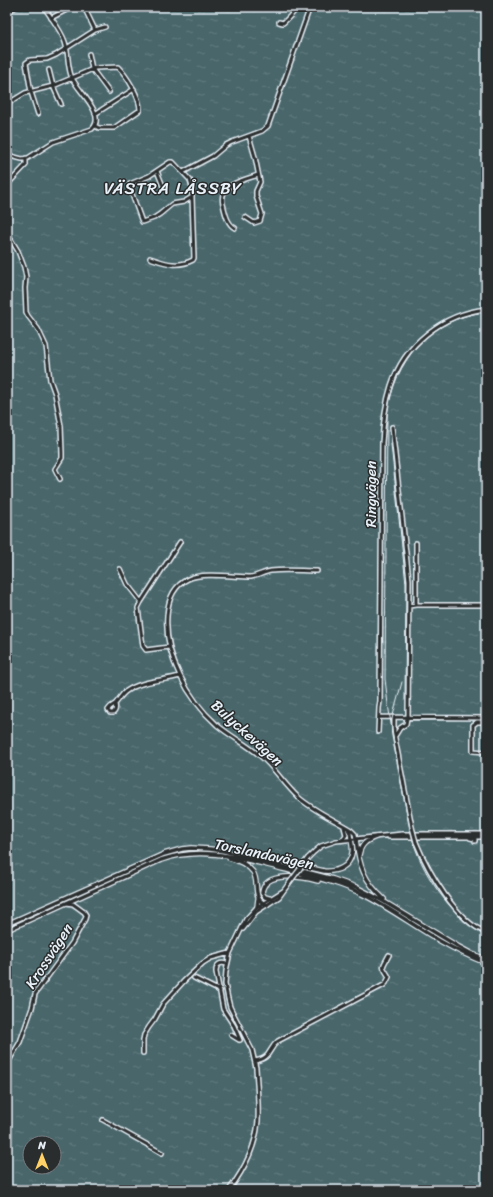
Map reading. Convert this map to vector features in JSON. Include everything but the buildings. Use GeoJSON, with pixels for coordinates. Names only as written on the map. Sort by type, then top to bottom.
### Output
{"type":"FeatureCollection","features":[{"type":"Feature","properties":{"kind":"main road"},"geometry":{"type":"LineString","coordinates":[[358,860],[362,844],[367,840],[376,837]]}},
{"type":"Feature","properties":{"kind":"main road"},"geometry":{"type":"LineString","coordinates":[[210,849],[219,848],[324,871],[332,871],[342,868],[350,861],[354,839]]}},
{"type":"Feature","properties":{"kind":"main road"},"geometry":{"type":"LineString","coordinates":[[354,839],[358,860],[363,874],[374,890],[396,909]]}},
{"type":"Feature","properties":{"kind":"main road","name":"Torslandavägen"},"geometry":{"type":"LineString","coordinates":[[7,924],[164,854],[182,849],[210,849],[244,855],[339,881],[370,894],[472,954],[486,959]]}},
{"type":"Feature","properties":{"kind":"main road","name":"Torslandavägen"},"geometry":{"type":"LineString","coordinates":[[7,930],[168,858],[191,854],[217,854],[331,882],[360,893],[379,903],[440,941],[470,957],[486,963]]}},
{"type":"Feature","properties":{"kind":"main road"},"geometry":{"type":"LineString","coordinates":[[217,854],[239,861],[252,871],[258,898],[262,906]]}},
{"type":"Feature","properties":{"kind":"main road"},"geometry":{"type":"LineString","coordinates":[[262,906],[263,888],[267,882],[276,878],[288,877],[327,883],[379,903]]}},
{"type":"Feature","properties":{"kind":"main road"},"geometry":{"type":"LineString","coordinates":[[263,894],[267,898],[272,899]]}},
{"type":"Feature","properties":{"kind":"street"},"geometry":{"type":"LineString","coordinates":[[7,12],[16,7]]}},
{"type":"Feature","properties":{"kind":"street"},"geometry":{"type":"LineString","coordinates":[[7,155],[26,158],[54,142],[89,130],[95,126],[95,114],[92,106],[72,78],[64,41],[44,7]]}},
{"type":"Feature","properties":{"kind":"street"},"geometry":{"type":"LineString","coordinates":[[51,18],[72,7]]}},
{"type":"Feature","properties":{"kind":"street"},"geometry":{"type":"LineString","coordinates":[[84,7],[96,30]]}},
{"type":"Feature","properties":{"kind":"street"},"geometry":{"type":"LineString","coordinates":[[279,22],[284,23],[299,7]]}},
{"type":"Feature","properties":{"kind":"street"},"geometry":{"type":"LineString","coordinates":[[183,172],[213,156],[226,145],[264,130],[269,125],[310,7]]}},
{"type":"Feature","properties":{"kind":"street"},"geometry":{"type":"LineString","coordinates":[[38,114],[26,63],[30,60],[47,59],[96,30],[105,28]]}},
{"type":"Feature","properties":{"kind":"street"},"geometry":{"type":"LineString","coordinates":[[89,54],[92,69],[109,92]]}},
{"type":"Feature","properties":{"kind":"street"},"geometry":{"type":"LineString","coordinates":[[7,104],[21,95],[53,86],[92,69],[118,67],[134,89],[140,107],[138,111],[114,128],[99,128],[95,126]]}},
{"type":"Feature","properties":{"kind":"street"},"geometry":{"type":"LineString","coordinates":[[49,70],[53,86],[61,104]]}},
{"type":"Feature","properties":{"kind":"street"},"geometry":{"type":"LineString","coordinates":[[95,114],[134,89]]}},
{"type":"Feature","properties":{"kind":"street"},"geometry":{"type":"LineString","coordinates":[[244,217],[254,223],[260,221],[262,214],[256,196],[256,191],[260,184],[249,136]]}},
{"type":"Feature","properties":{"kind":"street"},"geometry":{"type":"LineString","coordinates":[[7,185],[26,165],[26,158]]}},
{"type":"Feature","properties":{"kind":"street"},"geometry":{"type":"LineString","coordinates":[[150,258],[172,265],[182,264],[193,260],[192,184],[173,162],[170,162],[145,178],[130,184],[129,186],[142,222],[154,218],[172,204],[184,202],[192,197]]}},
{"type":"Feature","properties":{"kind":"street"},"geometry":{"type":"LineString","coordinates":[[157,171],[163,186]]}},
{"type":"Feature","properties":{"kind":"street"},"geometry":{"type":"LineString","coordinates":[[235,228],[229,224],[222,201],[225,191],[232,184],[258,175]]}},
{"type":"Feature","properties":{"kind":"street"},"geometry":{"type":"LineString","coordinates":[[7,234],[18,251],[25,272],[26,312],[38,329],[47,351],[50,380],[55,394],[61,429],[62,458],[55,469],[60,479]]}},
{"type":"Feature","properties":{"kind":"street","name":"Ringvägen"},"geometry":{"type":"LineString","coordinates":[[378,732],[378,708],[380,701],[383,430],[388,394],[392,381],[399,367],[410,350],[422,338],[435,328],[454,317],[486,309]]}},
{"type":"Feature","properties":{"kind":"street"},"geometry":{"type":"LineString","coordinates":[[392,427],[409,580],[407,718],[406,724],[400,728],[395,736]]}},
{"type":"Feature","properties":{"kind":"street"},"geometry":{"type":"LineString","coordinates":[[169,647],[146,650],[143,646],[138,608],[180,542]]}},
{"type":"Feature","properties":{"kind":"street"},"geometry":{"type":"LineString","coordinates":[[416,543],[416,605]]}},
{"type":"Feature","properties":{"kind":"street"},"geometry":{"type":"LineString","coordinates":[[120,569],[127,584],[141,602]]}},
{"type":"Feature","properties":{"kind":"street","name":"Bulyckevägen"},"geometry":{"type":"LineString","coordinates":[[317,571],[273,571],[252,576],[198,576],[188,579],[177,588],[171,596],[168,604],[166,628],[173,662],[196,701],[207,714],[217,725],[259,755],[298,797],[314,809],[344,827]]}},
{"type":"Feature","properties":{"kind":"street"},"geometry":{"type":"LineString","coordinates":[[409,606],[486,605]]}},
{"type":"Feature","properties":{"kind":"street"},"geometry":{"type":"LineString","coordinates":[[115,704],[119,698],[131,688],[142,684],[180,676]]}},
{"type":"Feature","properties":{"kind":"street"},"geometry":{"type":"LineString","coordinates":[[379,717],[486,718]]}},
{"type":"Feature","properties":{"kind":"street"},"geometry":{"type":"LineString","coordinates":[[396,718],[394,730],[416,842],[428,868],[442,891],[464,917],[480,930],[486,932]]}},
{"type":"Feature","properties":{"kind":"street"},"geometry":{"type":"LineString","coordinates":[[486,722],[476,722],[473,725],[473,752],[486,752]]}},
{"type":"Feature","properties":{"kind":"street"},"geometry":{"type":"LineString","coordinates":[[344,827],[350,832],[354,839]]}},
{"type":"Feature","properties":{"kind":"street"},"geometry":{"type":"LineString","coordinates":[[340,841],[346,835],[344,827]]}},
{"type":"Feature","properties":{"kind":"street"},"geometry":{"type":"LineString","coordinates":[[262,906],[279,897],[308,858],[321,846],[332,842],[402,834],[474,834],[484,837]]}},
{"type":"Feature","properties":{"kind":"street"},"geometry":{"type":"LineString","coordinates":[[474,834],[484,837]]}},
{"type":"Feature","properties":{"kind":"street"},"geometry":{"type":"LineString","coordinates":[[376,837],[484,837]]}},
{"type":"Feature","properties":{"kind":"street"},"geometry":{"type":"LineString","coordinates":[[465,837],[473,838],[475,841]]}},
{"type":"Feature","properties":{"kind":"street"},"geometry":{"type":"LineString","coordinates":[[229,1190],[246,1164],[252,1148],[258,1121],[255,1062],[252,1050],[230,1007],[225,984],[227,964],[238,935],[249,920],[262,906],[283,891]]}},
{"type":"Feature","properties":{"kind":"street","name":"Krossvägen"},"geometry":{"type":"LineString","coordinates":[[77,906],[76,902],[78,898]]}},
{"type":"Feature","properties":{"kind":"street","name":"Krossvägen"},"geometry":{"type":"LineString","coordinates":[[7,1064],[20,1042],[32,1008],[35,994],[86,920],[85,912],[72,903],[67,903]]}},
{"type":"Feature","properties":{"kind":"street"},"geometry":{"type":"LineString","coordinates":[[143,1053],[144,1035],[163,1004],[203,963],[211,958],[230,953]]}},
{"type":"Feature","properties":{"kind":"street"},"geometry":{"type":"LineString","coordinates":[[255,1062],[267,1056],[274,1044],[278,1041],[386,983],[389,977],[383,967],[389,955]]}},
{"type":"Feature","properties":{"kind":"street"},"geometry":{"type":"LineString","coordinates":[[227,964],[218,964],[216,967],[216,972],[223,1009],[234,1026],[240,1040],[230,1035]]}},
{"type":"Feature","properties":{"kind":"street"},"geometry":{"type":"LineString","coordinates":[[194,978],[220,992]]}},
{"type":"Feature","properties":{"kind":"street"},"geometry":{"type":"LineString","coordinates":[[103,1120],[162,1153]]}},
{"type":"Feature","properties":{"kind":"water"},"geometry":{"type":"Polygon","coordinates":[[[7,7],[486,7],[486,1190],[7,1190],[7,7]]]}},
{"type":"Feature","properties":{"kind":"railway"},"geometry":{"type":"LineString","coordinates":[[486,312],[466,316],[447,323],[431,333],[406,360],[397,377],[391,395],[387,415],[385,679],[399,772],[409,824],[418,855],[425,870],[442,896],[462,919],[486,937]]}},
{"type":"Feature","properties":{"kind":"railway"},"geometry":{"type":"LineString","coordinates":[[391,444],[406,584],[405,700]]}},
{"type":"Feature","properties":{"kind":"railway"},"geometry":{"type":"LineString","coordinates":[[392,719],[402,682]]}},
{"type":"Feature","properties":{"kind":"district","name":"VÄSTRA LÅSSBY"},"geometry":{"type":"Point","coordinates":[173,188]}}]}
